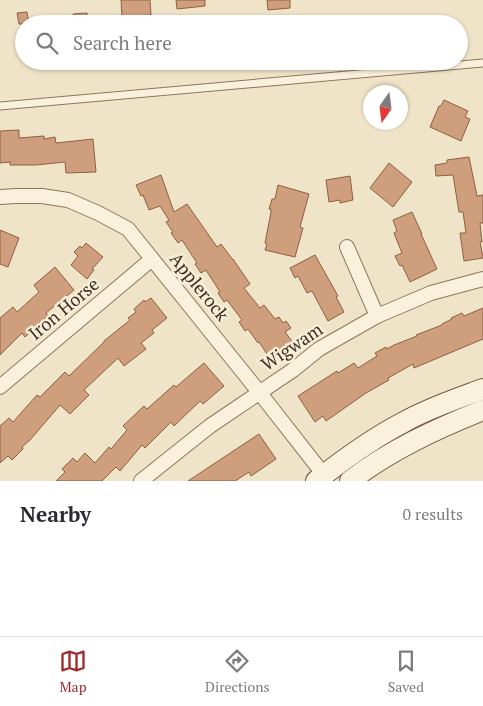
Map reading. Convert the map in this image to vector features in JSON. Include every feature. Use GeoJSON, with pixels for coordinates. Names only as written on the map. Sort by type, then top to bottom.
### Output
{"type":"FeatureCollection","features":[{"type":"Feature","properties":{"kind":"main road"},"geometry":{"type":"LineString","coordinates":[[320,478],[367,444],[404,421],[437,406],[483,390]]}},
{"type":"Feature","properties":{"kind":"main road"},"geometry":{"type":"LineString","coordinates":[[350,481],[369,466],[419,438],[483,410]]}},
{"type":"Feature","properties":{"kind":"street","name":"Applerock"},"geometry":{"type":"LineString","coordinates":[[0,197],[42,196],[68,200],[128,229],[260,392],[320,478]]}},
{"type":"Feature","properties":{"kind":"street"},"geometry":{"type":"LineString","coordinates":[[347,247],[377,316]]}},
{"type":"Feature","properties":{"kind":"street","name":"Iron Horse"},"geometry":{"type":"LineString","coordinates":[[0,387],[152,259]]}},
{"type":"Feature","properties":{"kind":"street","name":"Wigwam"},"geometry":{"type":"LineString","coordinates":[[141,481],[210,426],[293,370],[319,349],[377,316],[431,294],[483,279]]}},
{"type":"Feature","properties":{"kind":"lane"},"geometry":{"type":"LineString","coordinates":[[468,64],[483,63]]}},
{"type":"Feature","properties":{"kind":"lane"},"geometry":{"type":"LineString","coordinates":[[0,106],[404,70]]}},
{"type":"Feature","properties":{"kind":"building"},"geometry":{"type":"Polygon","coordinates":[[[121,0],[150,0],[151,15],[122,15],[121,0]]]}},
{"type":"Feature","properties":{"kind":"building"},"geometry":{"type":"Polygon","coordinates":[[[176,0],[205,0],[205,6],[177,9],[176,0]]]}},
{"type":"Feature","properties":{"kind":"building"},"geometry":{"type":"Polygon","coordinates":[[[267,0],[290,0],[290,8],[268,10],[267,0]]]}},
{"type":"Feature","properties":{"kind":"building"},"geometry":{"type":"Polygon","coordinates":[[[27,12],[28,15],[17,15],[17,13],[27,12]]]}},
{"type":"Feature","properties":{"kind":"building"},"geometry":{"type":"Polygon","coordinates":[[[87,13],[87,15],[73,15],[87,13]]]}},
{"type":"Feature","properties":{"kind":"building"},"geometry":{"type":"Polygon","coordinates":[[[444,100],[468,111],[465,117],[470,119],[461,141],[430,127],[439,106],[441,106],[444,100]]]}},
{"type":"Feature","properties":{"kind":"building"},"geometry":{"type":"Polygon","coordinates":[[[19,130],[19,138],[44,136],[44,139],[55,137],[56,143],[93,139],[96,172],[66,173],[65,162],[36,165],[10,165],[10,162],[0,163],[0,131],[19,130]]]}},
{"type":"Feature","properties":{"kind":"building"},"geometry":{"type":"Polygon","coordinates":[[[469,157],[477,196],[483,195],[483,223],[480,223],[482,242],[480,242],[483,258],[464,261],[460,233],[466,233],[463,212],[459,212],[453,175],[436,176],[435,165],[447,163],[447,160],[469,157]]]}},
{"type":"Feature","properties":{"kind":"building"},"geometry":{"type":"Polygon","coordinates":[[[389,163],[412,182],[393,207],[370,188],[389,163]]]}},
{"type":"Feature","properties":{"kind":"building"},"geometry":{"type":"Polygon","coordinates":[[[161,175],[174,212],[187,204],[217,247],[221,244],[233,259],[250,284],[244,288],[260,308],[264,305],[275,319],[279,317],[283,323],[286,321],[291,328],[285,332],[292,341],[269,357],[248,329],[245,331],[239,322],[242,320],[227,300],[224,302],[206,270],[201,273],[195,264],[197,263],[182,240],[178,243],[166,222],[169,220],[160,206],[149,210],[143,195],[141,196],[136,185],[161,175]]]}},
{"type":"Feature","properties":{"kind":"building"},"geometry":{"type":"Polygon","coordinates":[[[350,176],[353,200],[340,203],[340,200],[329,202],[326,180],[350,176]]]}},
{"type":"Feature","properties":{"kind":"building"},"geometry":{"type":"Polygon","coordinates":[[[278,185],[309,194],[300,227],[303,228],[295,257],[265,250],[271,212],[271,209],[269,209],[272,199],[275,199],[278,185]]]}},
{"type":"Feature","properties":{"kind":"building"},"geometry":{"type":"Polygon","coordinates":[[[412,212],[437,269],[410,282],[402,265],[400,266],[395,256],[402,253],[394,233],[397,231],[393,220],[412,212]]]}},
{"type":"Feature","properties":{"kind":"building"},"geometry":{"type":"Polygon","coordinates":[[[0,230],[19,238],[8,267],[0,264],[0,230]]]}},
{"type":"Feature","properties":{"kind":"building"},"geometry":{"type":"Polygon","coordinates":[[[86,243],[103,257],[92,269],[94,270],[87,279],[71,265],[78,256],[74,252],[80,246],[82,248],[86,243]]]}},
{"type":"Feature","properties":{"kind":"building"},"geometry":{"type":"Polygon","coordinates":[[[315,255],[338,296],[336,297],[344,312],[328,321],[312,291],[307,293],[298,276],[295,278],[290,268],[315,255]]]}},
{"type":"Feature","properties":{"kind":"building"},"geometry":{"type":"Polygon","coordinates":[[[55,267],[74,290],[46,313],[48,316],[25,337],[22,333],[0,355],[0,318],[13,307],[17,312],[39,292],[34,285],[55,267]]]}},
{"type":"Feature","properties":{"kind":"building"},"geometry":{"type":"Polygon","coordinates":[[[151,298],[167,318],[152,330],[154,333],[141,343],[146,349],[124,366],[118,358],[84,390],[89,395],[70,414],[60,405],[12,460],[8,456],[0,463],[0,426],[9,418],[13,422],[37,395],[40,397],[65,372],[69,376],[104,341],[130,320],[128,318],[136,312],[134,309],[144,300],[145,302],[151,298]]]}},
{"type":"Feature","properties":{"kind":"building"},"geometry":{"type":"Polygon","coordinates":[[[483,308],[483,339],[414,368],[413,364],[388,378],[389,380],[366,393],[326,421],[323,416],[315,422],[298,396],[337,371],[338,373],[354,363],[358,368],[377,356],[375,353],[386,347],[387,349],[442,325],[462,313],[464,316],[483,308]]]}},
{"type":"Feature","properties":{"kind":"building"},"geometry":{"type":"Polygon","coordinates":[[[204,363],[224,386],[203,404],[200,401],[174,426],[171,422],[145,448],[142,445],[120,471],[116,467],[102,481],[56,481],[65,472],[62,469],[73,458],[77,462],[85,453],[95,463],[109,447],[111,449],[127,430],[123,426],[144,406],[147,409],[174,385],[176,387],[204,363]]]}},
{"type":"Feature","properties":{"kind":"building"},"geometry":{"type":"Polygon","coordinates":[[[259,434],[276,459],[251,476],[249,472],[235,481],[188,481],[259,434]]]}}]}
